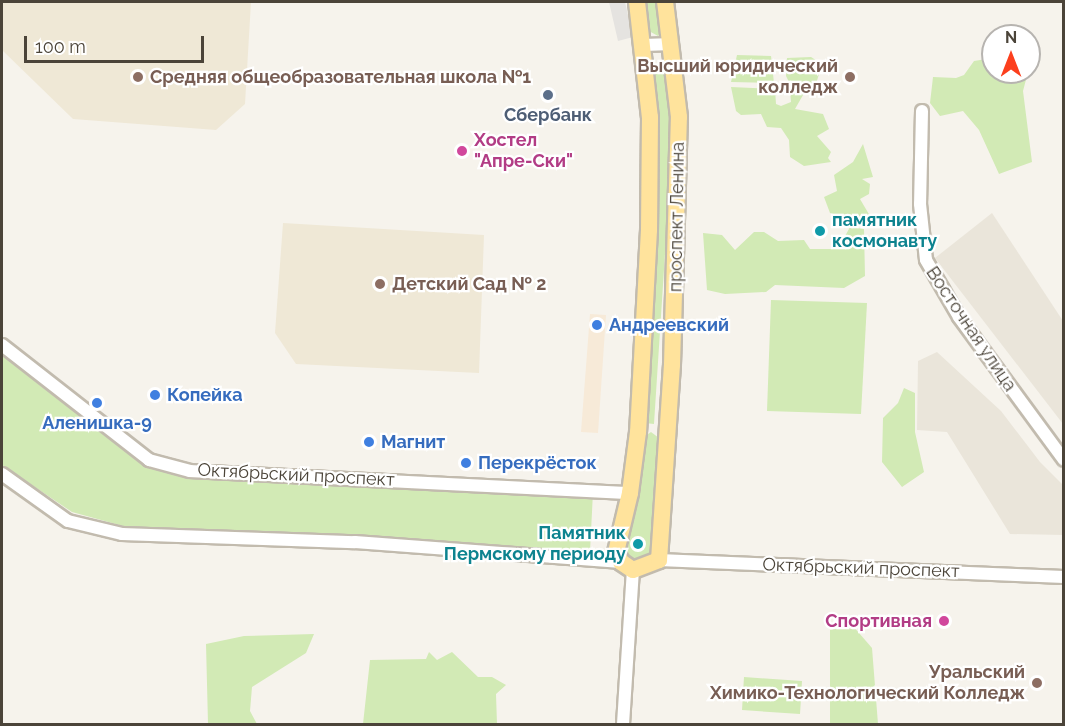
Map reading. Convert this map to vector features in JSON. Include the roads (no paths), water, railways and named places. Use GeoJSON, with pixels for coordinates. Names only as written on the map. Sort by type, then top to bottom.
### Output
{"type":"FeatureCollection","features":[{"type":"Feature","properties":{"kind":"main road","name":"проспект Ленина"},"geometry":{"type":"LineString","coordinates":[[627,566],[616,552],[630,493],[638,432],[649,230],[650,117],[644,45],[637,2]]}},
{"type":"Feature","properties":{"kind":"main road","name":"проспект Ленина"},"geometry":{"type":"LineString","coordinates":[[658,560],[679,233],[679,117],[672,44],[665,2]]}},
{"type":"Feature","properties":{"kind":"main road"},"geometry":{"type":"LineString","coordinates":[[638,432],[651,428],[666,433]]}},
{"type":"Feature","properties":{"kind":"main road"},"geometry":{"type":"LineString","coordinates":[[627,566],[658,560]]}},
{"type":"Feature","properties":{"kind":"street"},"geometry":{"type":"LineString","coordinates":[[644,45],[672,44]]}},
{"type":"Feature","properties":{"kind":"street","name":"Восточная улица"},"geometry":{"type":"LineString","coordinates":[[922,111],[920,204],[926,260],[959,317],[1064,460]]}},
{"type":"Feature","properties":{"kind":"street","name":"Октябрьский проспект"},"geometry":{"type":"LineString","coordinates":[[2,345],[148,460],[190,471],[630,493]]}},
{"type":"Feature","properties":{"kind":"street"},"geometry":{"type":"LineString","coordinates":[[2,474],[69,521],[122,534],[355,542],[627,566]]}},
{"type":"Feature","properties":{"kind":"street","name":"Октябрьский проспект"},"geometry":{"type":"LineString","coordinates":[[658,560],[1064,577]]}},
{"type":"Feature","properties":{"kind":"street","name":"проспект Ленина"},"geometry":{"type":"LineString","coordinates":[[623,724],[627,566]]}},
{"type":"Feature","properties":{"kind":"place","name":"Средняя общеобразовательная школа №1"},"geometry":{"type":"Point","coordinates":[138,77]}},
{"type":"Feature","properties":{"kind":"place","name":"Высший юридический колледж"},"geometry":{"type":"Point","coordinates":[850,77]}},
{"type":"Feature","properties":{"kind":"place","name":"Сбербанк"},"geometry":{"type":"Point","coordinates":[548,95]}},
{"type":"Feature","properties":{"kind":"place","name":"Хостел \"Апре-Ски\""},"geometry":{"type":"Point","coordinates":[462,151]}},
{"type":"Feature","properties":{"kind":"place","name":"памятник космонавту"},"geometry":{"type":"Point","coordinates":[820,231]}},
{"type":"Feature","properties":{"kind":"place","name":"Детский Сад № 2"},"geometry":{"type":"Point","coordinates":[380,284]}},
{"type":"Feature","properties":{"kind":"place","name":"Андреевский"},"geometry":{"type":"Point","coordinates":[597,325]}},
{"type":"Feature","properties":{"kind":"place","name":"Копейка"},"geometry":{"type":"Point","coordinates":[155,395]}},
{"type":"Feature","properties":{"kind":"place","name":"Аленишка-9"},"geometry":{"type":"Point","coordinates":[97,403]}},
{"type":"Feature","properties":{"kind":"place","name":"Магнит"},"geometry":{"type":"Point","coordinates":[369,442]}},
{"type":"Feature","properties":{"kind":"place","name":"Перекрёсток"},"geometry":{"type":"Point","coordinates":[466,463]}},
{"type":"Feature","properties":{"kind":"place","name":"Памятник Пермскому периоду"},"geometry":{"type":"Point","coordinates":[638,544]}},
{"type":"Feature","properties":{"kind":"place","name":"Спортивная"},"geometry":{"type":"Point","coordinates":[944,621]}},
{"type":"Feature","properties":{"kind":"place","name":"Уральский Химико-Технологический Колледж"},"geometry":{"type":"Point","coordinates":[1037,683]}}]}
